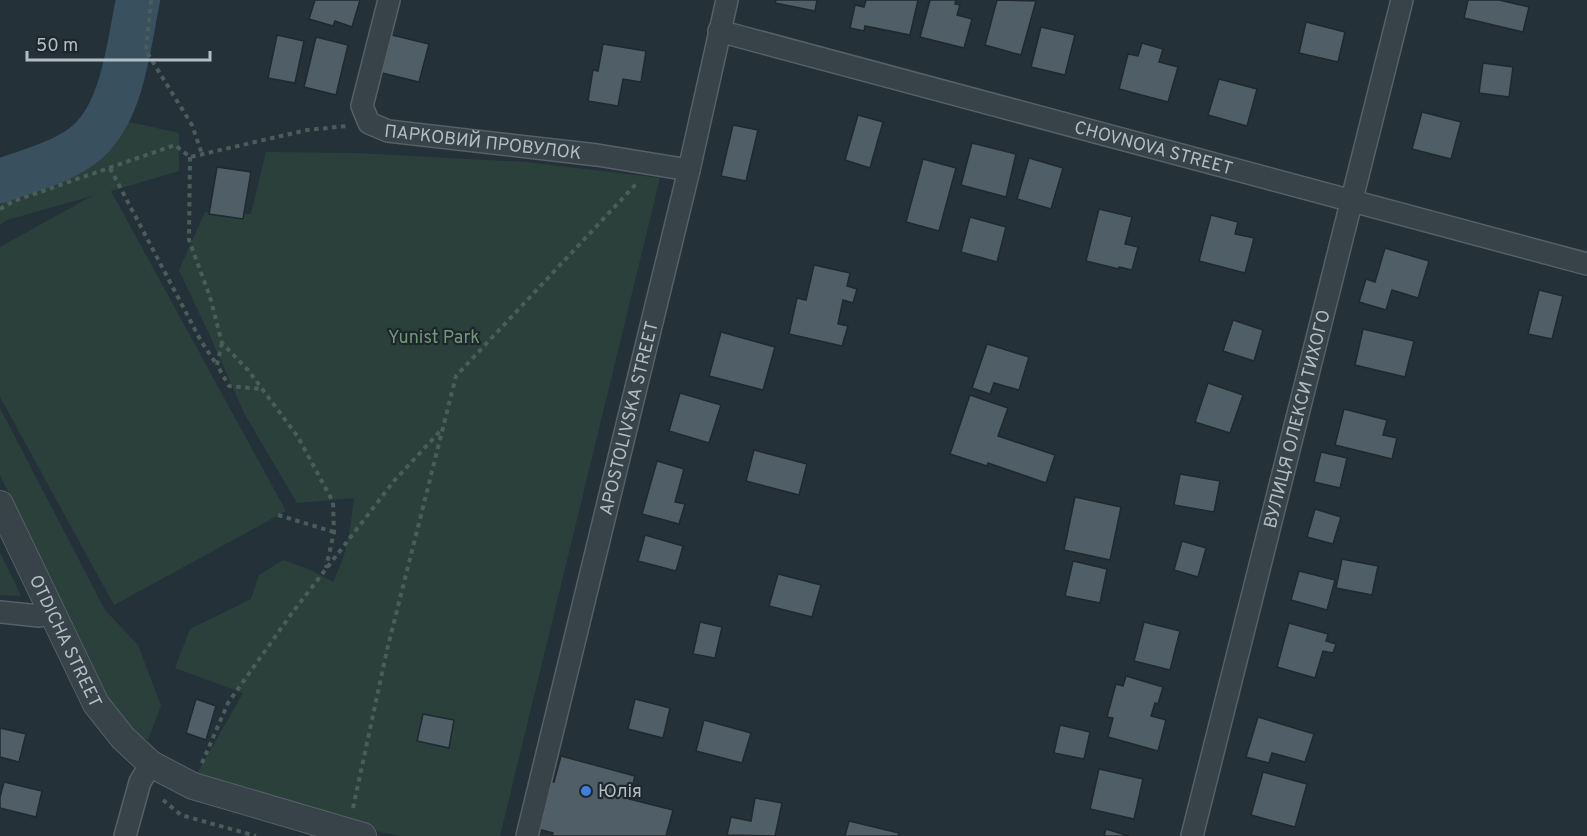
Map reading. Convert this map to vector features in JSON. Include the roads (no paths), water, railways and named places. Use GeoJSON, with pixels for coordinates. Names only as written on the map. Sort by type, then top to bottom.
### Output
{"type":"FeatureCollection","features":[{"type":"Feature","properties":{"kind":"street","name":"ПАРКОВИЙ ПРОВУЛОК"},"geometry":{"type":"LineString","coordinates":[[389,0],[363,106],[369,123],[388,131],[597,154],[689,170]]}},
{"type":"Feature","properties":{"kind":"street","name":"APOSTOLIVSKA STREET"},"geometry":{"type":"LineString","coordinates":[[527,836],[689,170],[727,0]]}},
{"type":"Feature","properties":{"kind":"street","name":"ВУЛИЦЯ ОЛЕКСИ ТИХОГО"},"geometry":{"type":"LineString","coordinates":[[1191,836],[1402,0]]}},
{"type":"Feature","properties":{"kind":"street","name":"CHOVNOVA STREET"},"geometry":{"type":"LineString","coordinates":[[719,31],[1587,264]]}},
{"type":"Feature","properties":{"kind":"street","name":"OTDICHA STREET"},"geometry":{"type":"LineString","coordinates":[[0,504],[96,705],[123,738],[151,764],[193,786],[355,834]]}},
{"type":"Feature","properties":{"kind":"street"},"geometry":{"type":"LineString","coordinates":[[0,612],[39,616],[51,610]]}},
{"type":"Feature","properties":{"kind":"street"},"geometry":{"type":"LineString","coordinates":[[125,836],[140,782],[151,764]]}},
{"type":"Feature","properties":{"kind":"waterway"},"geometry":{"type":"LineString","coordinates":[[0,181],[62,158],[81,147],[95,134],[106,118],[122,80],[138,0]]}},
{"type":"Feature","properties":{"kind":"place","name":"Юлія"},"geometry":{"type":"Point","coordinates":[586,791]}},
{"type":"Feature","properties":{"kind":"park label","name":"Yunist Park"},"geometry":{"type":"Point","coordinates":[434,337]}}]}
